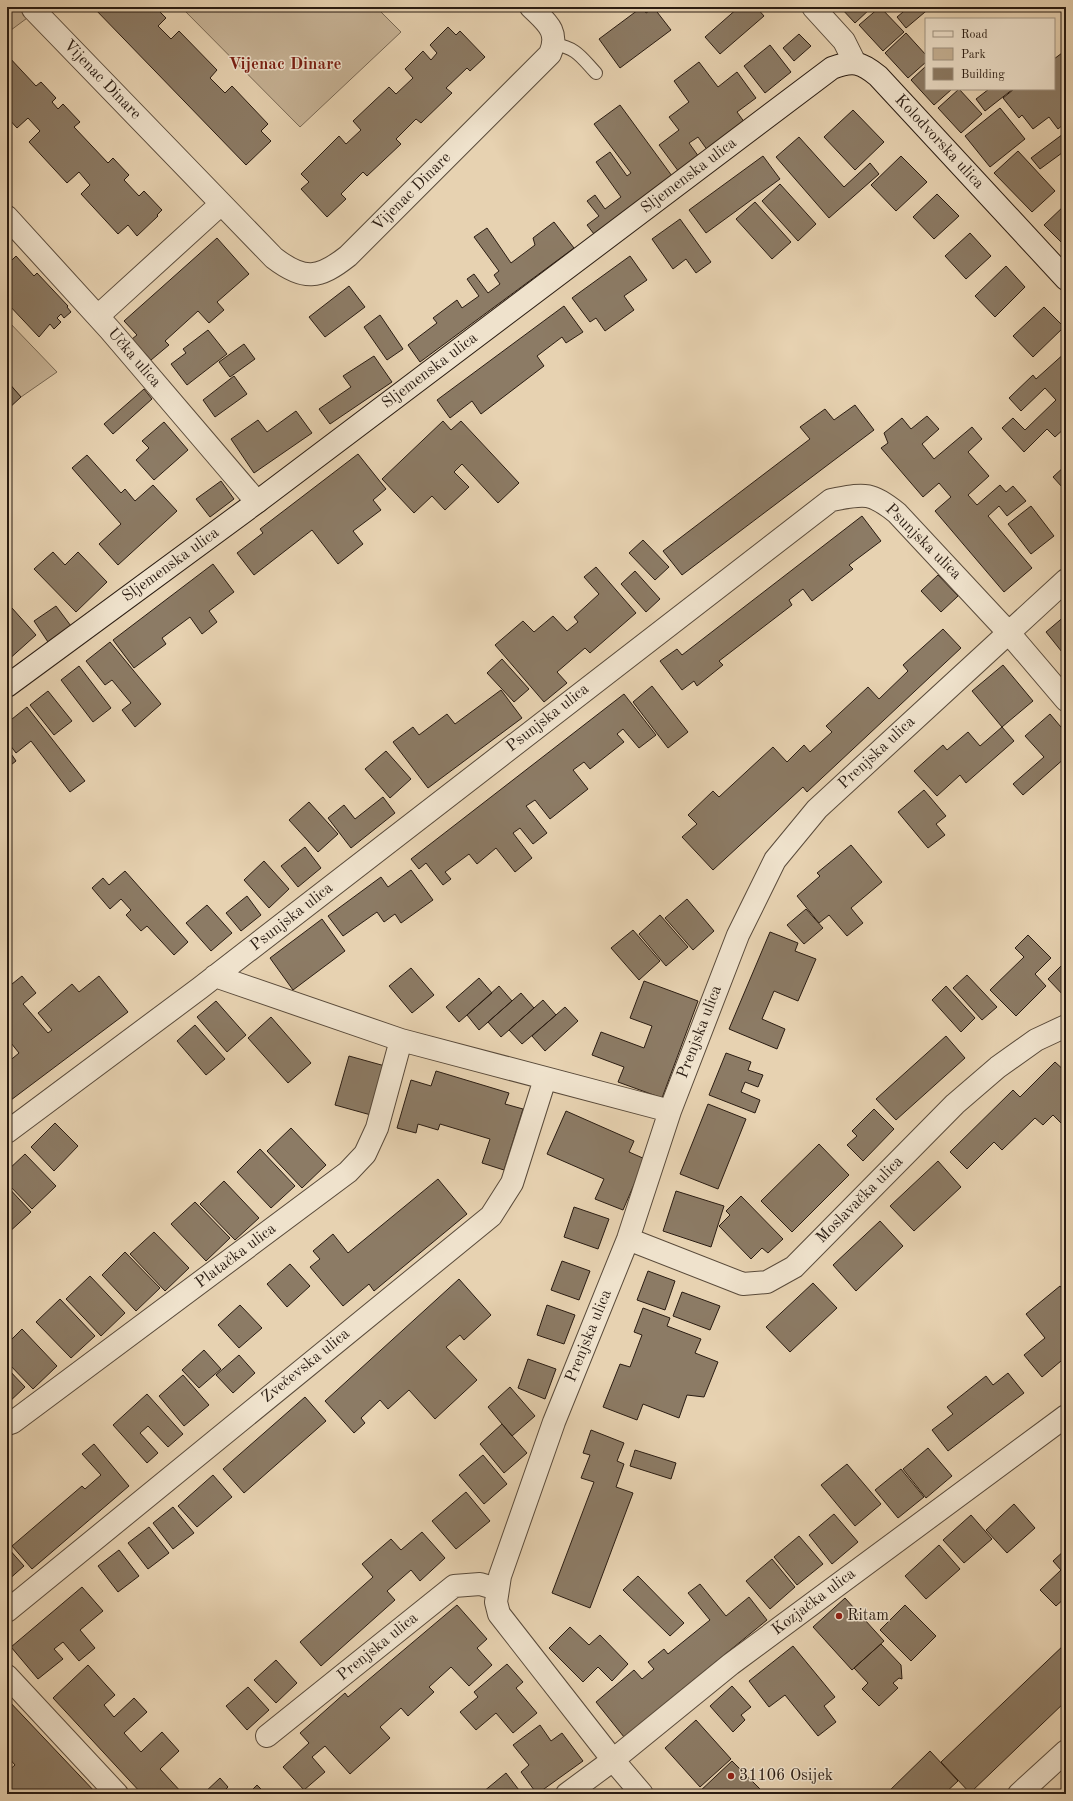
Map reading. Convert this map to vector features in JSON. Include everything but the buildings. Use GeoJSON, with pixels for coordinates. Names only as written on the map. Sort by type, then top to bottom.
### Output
{"type":"FeatureCollection","features":[{"type":"Feature","properties":{"kind":"street"},"geometry":{"type":"LineString","coordinates":[[531,7],[550,26],[554,36],[554,44]]}},
{"type":"Feature","properties":{"kind":"street"},"geometry":{"type":"LineString","coordinates":[[813,7],[844,41],[855,63]]}},
{"type":"Feature","properties":{"kind":"street","name":"Vijenac Dinare"},"geometry":{"type":"LineString","coordinates":[[33,8],[274,258],[288,269],[302,274],[318,274],[333,267],[348,256],[550,54],[554,44]]}},
{"type":"Feature","properties":{"kind":"street","name":"Sljemenska ulica"},"geometry":{"type":"LineString","coordinates":[[7,686],[257,502],[832,68],[844,63],[855,63]]}},
{"type":"Feature","properties":{"kind":"street","name":"Kolodvorska ulica"},"geometry":{"type":"LineString","coordinates":[[855,63],[868,68],[878,76],[1066,279]]}},
{"type":"Feature","properties":{"kind":"street"},"geometry":{"type":"LineString","coordinates":[[98,316],[221,204]]}},
{"type":"Feature","properties":{"kind":"street","name":"Učka ulica"},"geometry":{"type":"LineString","coordinates":[[7,217],[98,316],[257,502]]}},
{"type":"Feature","properties":{"kind":"street","name":"Psunjska ulica"},"geometry":{"type":"LineString","coordinates":[[7,1132],[215,976],[831,500],[861,494],[881,500],[897,513],[1008,632],[1066,700]]}},
{"type":"Feature","properties":{"kind":"street","name":"Prenjska ulica"},"geometry":{"type":"LineString","coordinates":[[642,1794],[612,1760],[499,1614],[496,1602],[500,1576],[554,1422],[628,1239],[670,1112],[738,935],[775,860],[816,809],[1066,580]]}},
{"type":"Feature","properties":{"kind":"street"},"geometry":{"type":"LineString","coordinates":[[215,976],[401,1040],[670,1112]]}},
{"type":"Feature","properties":{"kind":"street","name":"Moslavačka ulica"},"geometry":{"type":"LineString","coordinates":[[628,1239],[743,1284],[767,1282],[794,1267],[955,1104],[998,1067],[1036,1040],[1066,1026]]}},
{"type":"Feature","properties":{"kind":"street","name":"Platačka ulica"},"geometry":{"type":"LineString","coordinates":[[7,1424],[13,1422],[348,1172],[365,1154],[377,1128],[401,1040]]}},
{"type":"Feature","properties":{"kind":"street","name":"Zvečevska ulica"},"geometry":{"type":"LineString","coordinates":[[7,1611],[491,1216],[512,1183],[546,1079]]}},
{"type":"Feature","properties":{"kind":"street","name":"Kozjačka ulica"},"geometry":{"type":"LineString","coordinates":[[567,1794],[612,1760],[731,1664],[1066,1416]]}},
{"type":"Feature","properties":{"kind":"street","name":"Prenjska ulica"},"geometry":{"type":"LineString","coordinates":[[267,1736],[454,1586],[480,1584],[497,1589]]}},
{"type":"Feature","properties":{"kind":"street"},"geometry":{"type":"LineString","coordinates":[[7,1676],[117,1794]]}},
{"type":"Feature","properties":{"kind":"street"},"geometry":{"type":"LineString","coordinates":[[1019,1794],[1066,1751]]}},
{"type":"Feature","properties":{"kind":"lane"},"geometry":{"type":"LineString","coordinates":[[554,44],[567,46],[576,51],[596,73]]}},
{"type":"Feature","properties":{"kind":"green space"},"geometry":{"type":"Polygon","coordinates":[[[7,7],[42,7],[7,33],[7,7]]]}},
{"type":"Feature","properties":{"kind":"green space"},"geometry":{"type":"Polygon","coordinates":[[[181,7],[376,7],[401,32],[300,127],[181,7]]]}},
{"type":"Feature","properties":{"kind":"green space"},"geometry":{"type":"Polygon","coordinates":[[[7,320],[57,372],[21,397],[7,381],[7,320]]]}},
{"type":"Feature","properties":{"kind":"place","name":"Ritam"},"geometry":{"type":"Point","coordinates":[839,1616]}},
{"type":"Feature","properties":{"kind":"place","name":"31106 Osijek"},"geometry":{"type":"Point","coordinates":[731,1776]}},
{"type":"Feature","properties":{"kind":"district","name":"Vijenac Dinare"},"geometry":{"type":"Point","coordinates":[285,64]}}]}
